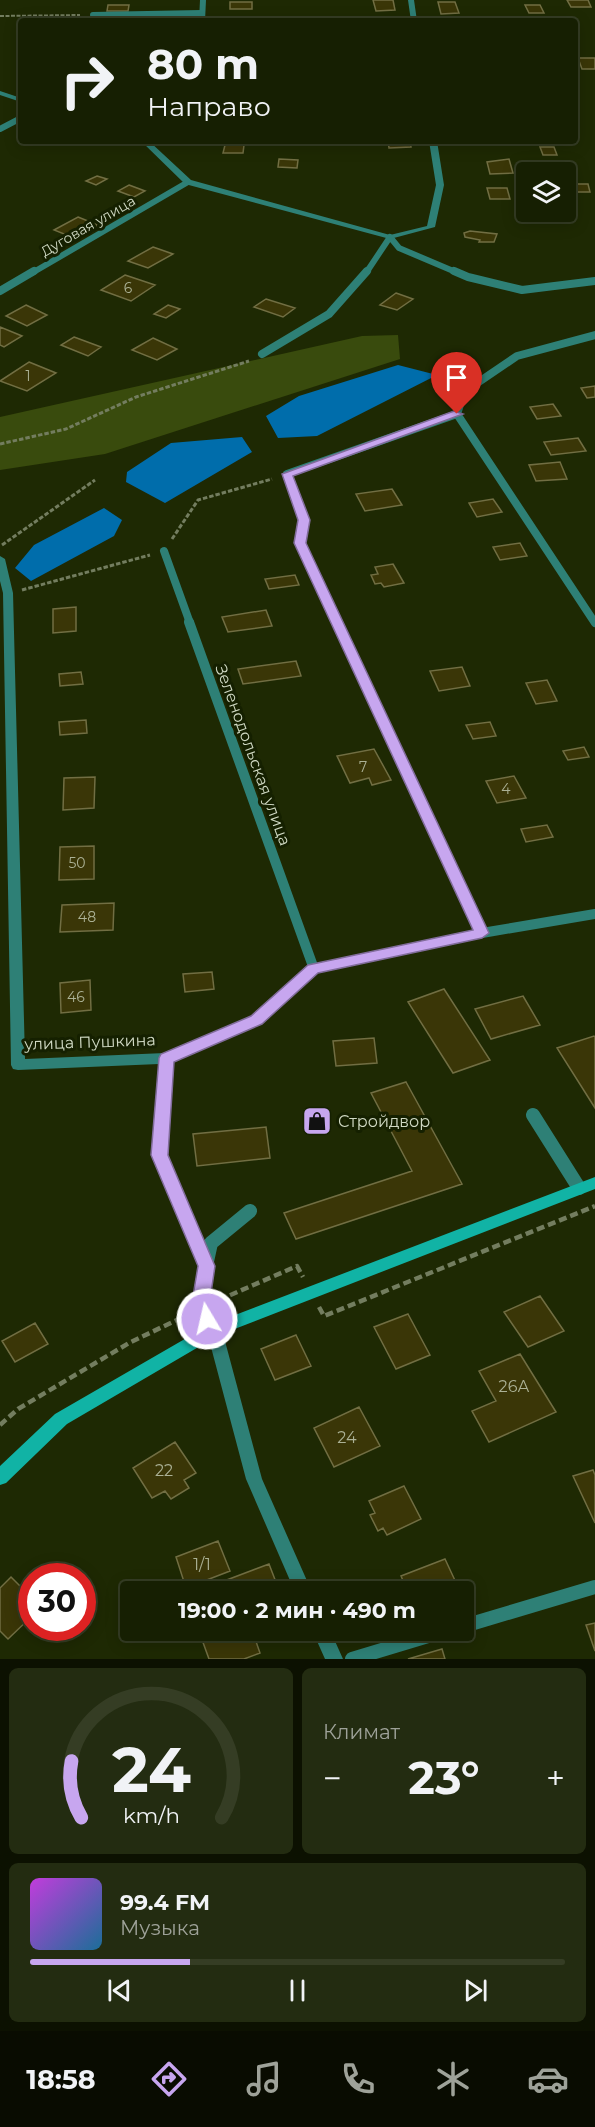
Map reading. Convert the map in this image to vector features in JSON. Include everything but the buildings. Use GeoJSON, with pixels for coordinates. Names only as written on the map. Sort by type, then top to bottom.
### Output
{"type":"FeatureCollection","features":[{"type":"Feature","properties":{"kind":"main road"},"geometry":{"type":"LineString","coordinates":[[0,1477],[61,1419],[214,1330],[595,1183]]}},
{"type":"Feature","properties":{"kind":"street"},"geometry":{"type":"LineString","coordinates":[[202,17],[203,0]]}},
{"type":"Feature","properties":{"kind":"street"},"geometry":{"type":"LineString","coordinates":[[411,0],[414,18]]}},
{"type":"Feature","properties":{"kind":"street"},"geometry":{"type":"LineString","coordinates":[[0,93],[18,99]]}},
{"type":"Feature","properties":{"kind":"street"},"geometry":{"type":"LineString","coordinates":[[148,144],[188,182],[390,237],[431,227],[440,184],[433,144]]}},
{"type":"Feature","properties":{"kind":"street","name":"улица Пушкина"},"geometry":{"type":"LineString","coordinates":[[0,559],[8,593],[18,1065],[166,1058],[159,1155],[206,1266]]}},
{"type":"Feature","properties":{"kind":"street"},"geometry":{"type":"LineString","coordinates":[[166,1058],[256,1020],[314,969],[482,933]]}},
{"type":"Feature","properties":{"kind":"street"},"geometry":{"type":"LineString","coordinates":[[206,1266],[200,1308],[214,1330],[254,1479],[299,1581]]}},
{"type":"Feature","properties":{"kind":"street"},"geometry":{"type":"LineString","coordinates":[[326,1641],[334,1659]]}},
{"type":"Feature","properties":{"kind":"lane"},"geometry":{"type":"LineString","coordinates":[[93,15],[202,17]]}},
{"type":"Feature","properties":{"kind":"lane"},"geometry":{"type":"LineString","coordinates":[[0,129],[18,120]]}},
{"type":"Feature","properties":{"kind":"lane","name":"Дуговая улица"},"geometry":{"type":"LineString","coordinates":[[0,291],[188,182]]}},
{"type":"Feature","properties":{"kind":"lane"},"geometry":{"type":"LineString","coordinates":[[262,354],[329,314],[375,262],[390,237],[399,248],[468,277],[522,290],[595,280]]}},
{"type":"Feature","properties":{"kind":"lane"},"geometry":{"type":"LineString","coordinates":[[457,414],[464,392],[517,356],[595,334]]}},
{"type":"Feature","properties":{"kind":"lane"},"geometry":{"type":"LineString","coordinates":[[457,414],[287,474],[304,520],[300,543],[482,933],[595,914]]}},
{"type":"Feature","properties":{"kind":"lane"},"geometry":{"type":"LineString","coordinates":[[457,414],[595,623]]}},
{"type":"Feature","properties":{"kind":"lane","name":"Зеленодольская улица"},"geometry":{"type":"LineString","coordinates":[[164,551],[314,969]]}},
{"type":"Feature","properties":{"kind":"lane"},"geometry":{"type":"LineString","coordinates":[[533,1115],[579,1188]]}},
{"type":"Feature","properties":{"kind":"lane"},"geometry":{"type":"LineString","coordinates":[[206,1266],[211,1243],[250,1211]]}},
{"type":"Feature","properties":{"kind":"lane"},"geometry":{"type":"LineString","coordinates":[[474,1623],[595,1587]]}},
{"type":"Feature","properties":{"kind":"lane"},"geometry":{"type":"LineString","coordinates":[[351,1659],[411,1641]]}},
{"type":"Feature","properties":{"kind":"path"},"geometry":{"type":"LineString","coordinates":[[0,16],[93,15]]}},
{"type":"Feature","properties":{"kind":"path"},"geometry":{"type":"LineString","coordinates":[[0,444],[66,429],[136,397],[232,368],[262,354]]}},
{"type":"Feature","properties":{"kind":"path"},"geometry":{"type":"LineString","coordinates":[[8,593],[164,551],[198,500],[287,474]]}},
{"type":"Feature","properties":{"kind":"path"},"geometry":{"type":"LineString","coordinates":[[0,547],[95,480]]}},
{"type":"Feature","properties":{"kind":"green space"},"geometry":{"type":"Polygon","coordinates":[[[398,335],[400,359],[105,454],[0,470],[0,417],[362,336],[398,335]]]}},
{"type":"Feature","properties":{"kind":"water"},"geometry":{"type":"Polygon","coordinates":[[[398,365],[437,375],[317,436],[278,438],[266,416],[299,396],[398,365]]]}},
{"type":"Feature","properties":{"kind":"water"},"geometry":{"type":"Polygon","coordinates":[[[242,437],[252,452],[165,503],[126,482],[127,472],[171,443],[242,437]]]}},
{"type":"Feature","properties":{"kind":"water"},"geometry":{"type":"Polygon","coordinates":[[[104,508],[122,520],[114,536],[31,581],[15,568],[34,545],[104,508]]]}},
{"type":"Feature","properties":{"kind":"place","name":"Стройдвор"},"geometry":{"type":"Point","coordinates":[317,1121]}},
{"type":"Feature","properties":{"kind":"route"},"geometry":{"type":"LineString","coordinates":[[207,1319],[200,1308],[206,1266],[159,1155],[166,1058],[256,1020],[314,969],[482,933],[300,543],[304,520],[287,474],[457,414]]}}]}
